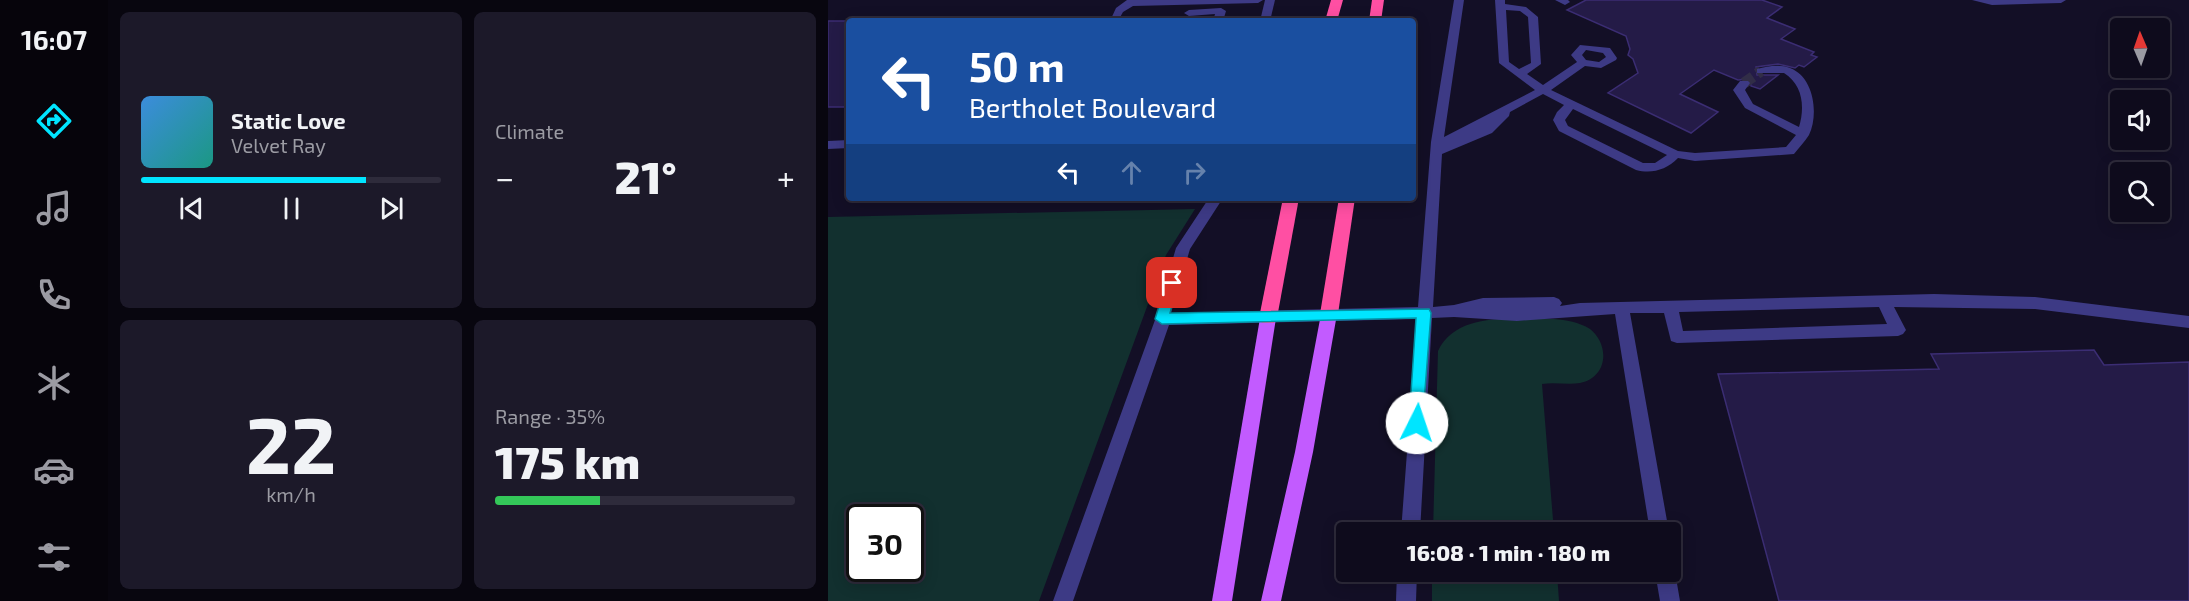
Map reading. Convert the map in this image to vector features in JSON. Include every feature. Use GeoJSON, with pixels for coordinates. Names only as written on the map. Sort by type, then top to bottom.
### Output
{"type":"FeatureCollection","features":[{"type":"Feature","properties":{"kind":"highway"},"geometry":{"type":"LineString","coordinates":[[1332,18],[1336,0]]}},
{"type":"Feature","properties":{"kind":"highway"},"geometry":{"type":"LineString","coordinates":[[1375,18],[1378,0]]}},
{"type":"Feature","properties":{"kind":"highway"},"geometry":{"type":"LineString","coordinates":[[1268,318],[1290,201]]}},
{"type":"Feature","properties":{"kind":"highway"},"geometry":{"type":"LineString","coordinates":[[1329,314],[1347,201]]}},
{"type":"Feature","properties":{"kind":"main road"},"geometry":{"type":"LineString","coordinates":[[1271,601],[1304,452],[1329,314]]}},
{"type":"Feature","properties":{"kind":"main road"},"geometry":{"type":"LineString","coordinates":[[1222,601],[1268,318]]}},
{"type":"Feature","properties":{"kind":"street"},"geometry":{"type":"LineString","coordinates":[[1115,18],[1119,10],[1132,2],[1258,0]]}},
{"type":"Feature","properties":{"kind":"street"},"geometry":{"type":"LineString","coordinates":[[1266,18],[1269,0]]}},
{"type":"Feature","properties":{"kind":"street"},"geometry":{"type":"LineString","coordinates":[[1411,522],[1437,147],[1459,0]]}},
{"type":"Feature","properties":{"kind":"street"},"geometry":{"type":"LineString","coordinates":[[1977,0],[1992,2],[2061,0]]}},
{"type":"Feature","properties":{"kind":"street"},"geometry":{"type":"LineString","coordinates":[[1187,17],[1193,1]]}},
{"type":"Feature","properties":{"kind":"street"},"geometry":{"type":"LineString","coordinates":[[1518,74],[1536,64],[1533,17],[1530,11],[1500,4],[1504,63],[1518,74],[1543,90],[1675,154],[1695,157],[1790,151],[1803,134],[1807,123],[1808,91],[1802,82],[1778,69],[1761,71]]}},
{"type":"Feature","properties":{"kind":"street"},"geometry":{"type":"LineString","coordinates":[[1187,17],[1221,11],[1219,18]]}},
{"type":"Feature","properties":{"kind":"street"},"geometry":{"type":"LineString","coordinates":[[1437,147],[1452,149],[1488,130],[1517,104],[1543,90],[1583,63]]}},
{"type":"Feature","properties":{"kind":"street"},"geometry":{"type":"LineString","coordinates":[[1744,83],[1739,90],[1749,106],[1803,134]]}},
{"type":"Feature","properties":{"kind":"street"},"geometry":{"type":"LineString","coordinates":[[1572,104],[1561,114],[1559,120],[1563,128],[1640,168],[1652,170],[1665,165],[1675,154]]}},
{"type":"Feature","properties":{"kind":"street"},"geometry":{"type":"LineString","coordinates":[[828,145],[846,144]]}},
{"type":"Feature","properties":{"kind":"street"},"geometry":{"type":"LineString","coordinates":[[1063,601],[1163,319],[1183,248],[1214,201]]}},
{"type":"Feature","properties":{"kind":"street"},"geometry":{"type":"LineString","coordinates":[[1163,319],[1268,318],[1454,311],[1483,315],[1558,313],[1580,309],[1934,300],[2035,303],[2189,322]]}},
{"type":"Feature","properties":{"kind":"street"},"geometry":{"type":"LineString","coordinates":[[1671,308],[1677,337],[1898,330],[1884,302]]}},
{"type":"Feature","properties":{"kind":"street"},"geometry":{"type":"LineString","coordinates":[[1622,309],[1657,522]]}},
{"type":"Feature","properties":{"kind":"street"},"geometry":{"type":"LineString","coordinates":[[1406,601],[1407,582]]}},
{"type":"Feature","properties":{"kind":"street"},"geometry":{"type":"LineString","coordinates":[[1667,582],[1670,601]]}},
{"type":"Feature","properties":{"kind":"green space"},"geometry":{"type":"Polygon","coordinates":[[[1195,209],[1166,255],[1039,601],[828,601],[828,217],[1195,209]]]}},
{"type":"Feature","properties":{"kind":"green space"},"geometry":{"type":"Polygon","coordinates":[[[1506,319],[1554,319],[1572,322],[1590,329],[1601,343],[1603,360],[1601,367],[1589,380],[1575,384],[1542,384],[1553,522],[1433,522],[1438,351],[1447,338],[1459,329],[1473,323],[1506,319]]]}},
{"type":"Feature","properties":{"kind":"green space"},"geometry":{"type":"Polygon","coordinates":[[[1432,582],[1558,582],[1559,601],[1432,601],[1432,582]]]}},
{"type":"Feature","properties":{"kind":"building"},"geometry":{"type":"Polygon","coordinates":[[[1586,0],[1762,0],[1782,7],[1767,18],[1795,29],[1781,39],[1814,52],[1811,55],[1817,57],[1804,67],[1799,65],[1795,68],[1778,64],[1756,67],[1757,75],[1778,75],[1760,89],[1751,86],[1750,79],[1738,80],[1714,70],[1680,94],[1718,112],[1691,133],[1608,93],[1638,73],[1633,59],[1628,55],[1630,49],[1626,36],[1567,10],[1586,0]]]}},
{"type":"Feature","properties":{"kind":"building"},"geometry":{"type":"Polygon","coordinates":[[[828,21],[846,21],[846,107],[828,107],[828,21]]]}},
{"type":"Feature","properties":{"kind":"building"},"geometry":{"type":"Polygon","coordinates":[[[2094,350],[2104,365],[2189,362],[2189,601],[1779,601],[1718,374],[1939,369],[1931,354],[2094,350]]]}},
{"type":"Feature","properties":{"kind":"tunnel"},"geometry":{"type":"LineString","coordinates":[[1744,83],[1761,71]]}},
{"type":"Feature","properties":{"kind":"route"},"geometry":{"type":"LineString","coordinates":[[1172,283],[1162,319],[1424,313],[1417,423]]}}]}
